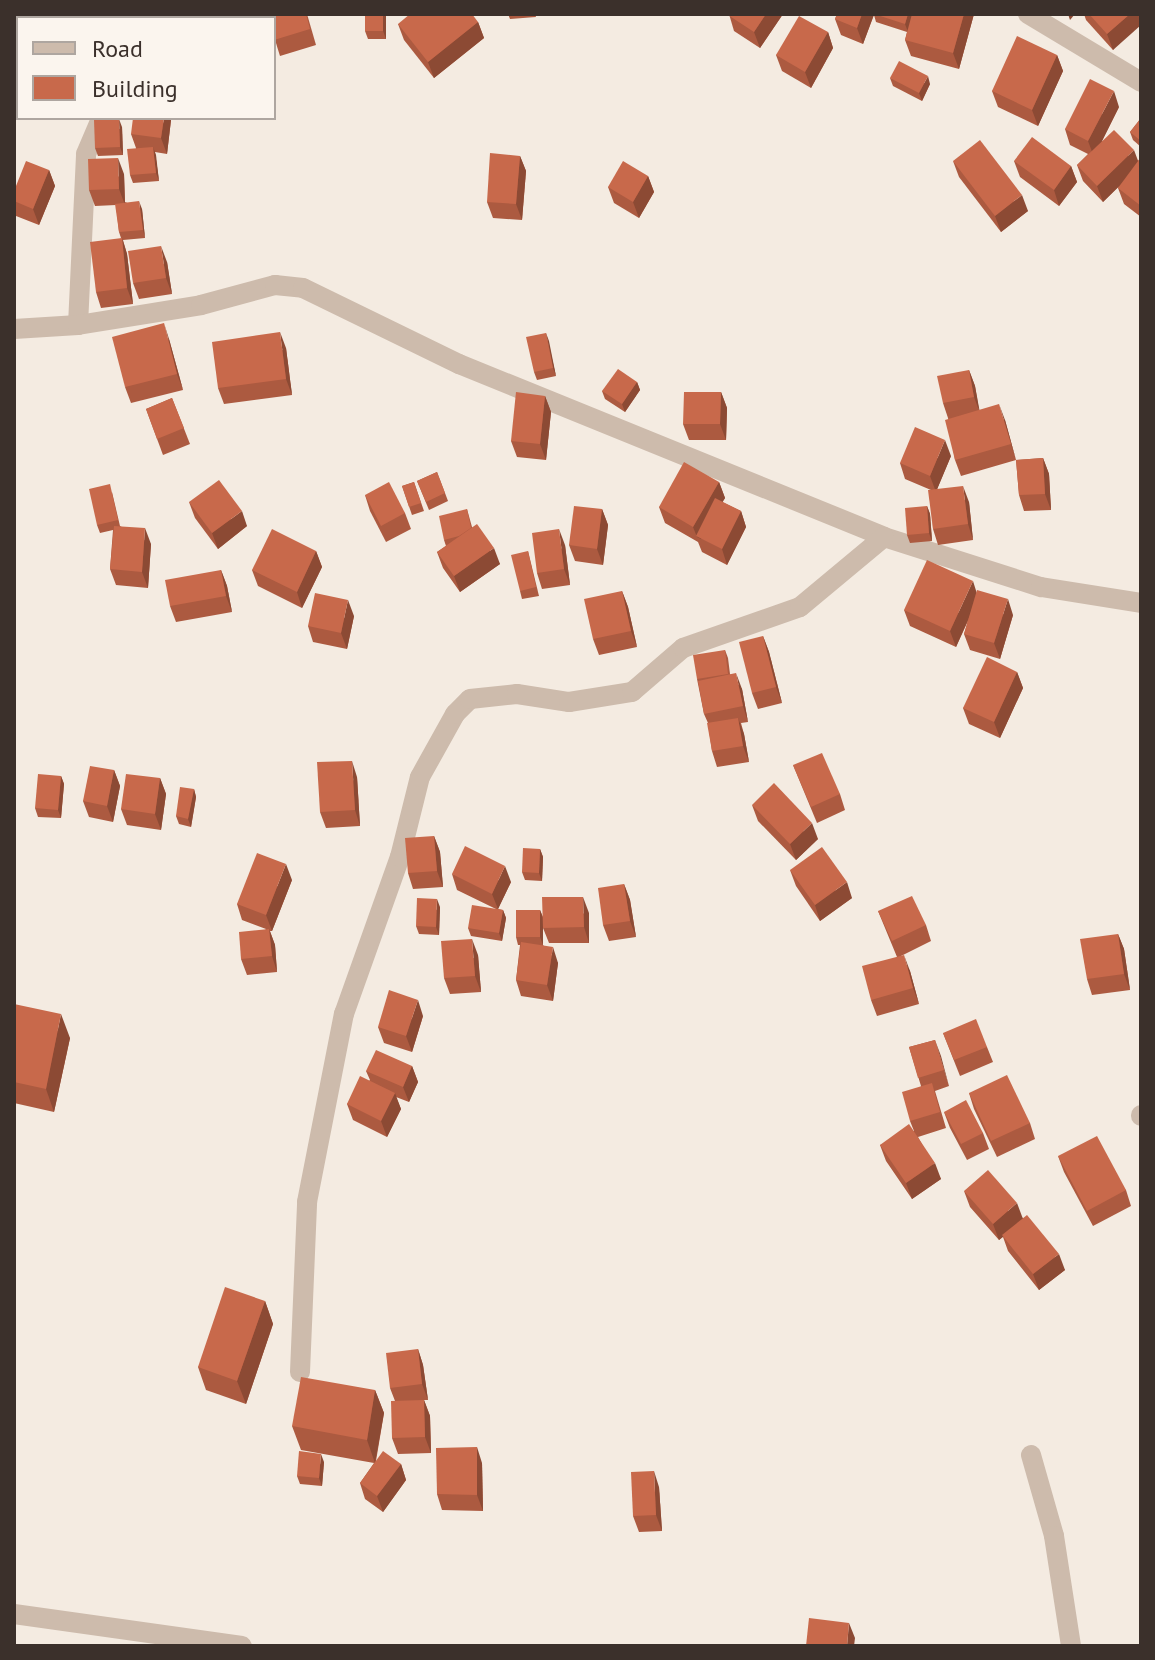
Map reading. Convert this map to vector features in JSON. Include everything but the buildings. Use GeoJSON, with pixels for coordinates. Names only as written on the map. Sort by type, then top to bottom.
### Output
{"type":"FeatureCollection","features":[{"type":"Feature","properties":{"kind":"street"},"geometry":{"type":"LineString","coordinates":[[1028,14],[1141,82]]}},
{"type":"Feature","properties":{"kind":"street"},"geometry":{"type":"LineString","coordinates":[[78,325],[86,154],[90,135],[100,120]]}},
{"type":"Feature","properties":{"kind":"street"},"geometry":{"type":"LineString","coordinates":[[14,329],[78,325],[201,305],[275,285],[303,288],[459,364],[884,537],[1041,587],[1141,603]]}},
{"type":"Feature","properties":{"kind":"street"},"geometry":{"type":"LineString","coordinates":[[300,1372],[307,1202],[344,1014],[400,857],[420,777],[455,714],[470,699],[517,694],[569,702],[632,692],[683,648],[800,607],[884,537]]}},
{"type":"Feature","properties":{"kind":"street"},"geometry":{"type":"LineString","coordinates":[[1031,1455],[1054,1536],[1071,1646]]}},
{"type":"Feature","properties":{"kind":"street"},"geometry":{"type":"LineString","coordinates":[[14,1614],[242,1646]]}}]}
